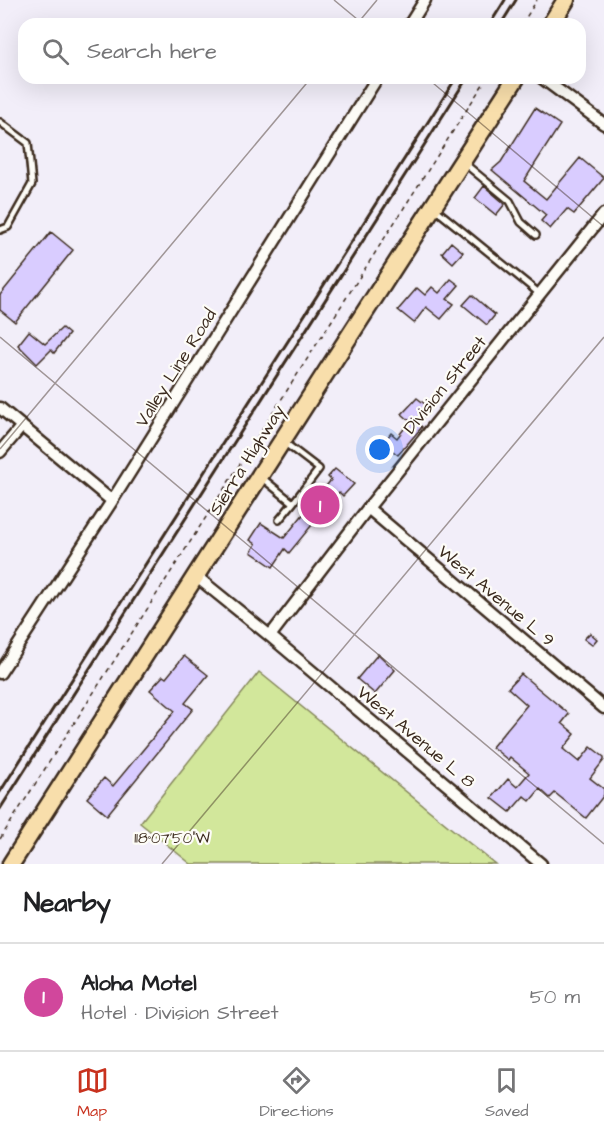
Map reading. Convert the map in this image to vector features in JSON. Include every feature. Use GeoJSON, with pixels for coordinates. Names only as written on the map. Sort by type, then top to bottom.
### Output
{"type":"FeatureCollection","features":[{"type":"Feature","properties":{"kind":"main road"},"geometry":{"type":"LineString","coordinates":[[555,18],[566,0]]}},
{"type":"Feature","properties":{"kind":"main road","name":"Sierra Highway"},"geometry":{"type":"LineString","coordinates":[[11,864],[512,84]]}},
{"type":"Feature","properties":{"kind":"street"},"geometry":{"type":"LineString","coordinates":[[414,18],[425,0]]}},
{"type":"Feature","properties":{"kind":"street","name":"Valley Line Road"},"geometry":{"type":"LineString","coordinates":[[0,674],[112,501],[372,84]]}},
{"type":"Feature","properties":{"kind":"street"},"geometry":{"type":"LineString","coordinates":[[550,84],[604,124]]}},
{"type":"Feature","properties":{"kind":"street","name":"Division Street"},"geometry":{"type":"LineString","coordinates":[[270,636],[368,508],[604,214]]}},
{"type":"Feature","properties":{"kind":"street"},"geometry":{"type":"LineString","coordinates":[[0,408],[112,501]]}},
{"type":"Feature","properties":{"kind":"street"},"geometry":{"type":"LineString","coordinates":[[0,452],[21,426]]}},
{"type":"Feature","properties":{"kind":"street","name":"West Avenue L 9"},"geometry":{"type":"LineString","coordinates":[[368,508],[604,708]]}},
{"type":"Feature","properties":{"kind":"street","name":"West Avenue L 8"},"geometry":{"type":"LineString","coordinates":[[196,577],[270,636],[541,864]]}},
{"type":"Feature","properties":{"kind":"lane"},"geometry":{"type":"LineString","coordinates":[[0,122],[28,143],[32,184],[9,227],[0,230]]}},
{"type":"Feature","properties":{"kind":"lane"},"geometry":{"type":"LineString","coordinates":[[461,162],[510,201],[521,222],[536,235]]}},
{"type":"Feature","properties":{"kind":"lane"},"geometry":{"type":"LineString","coordinates":[[432,207],[540,294]]}},
{"type":"Feature","properties":{"kind":"lane"},"geometry":{"type":"LineString","coordinates":[[279,520],[319,469],[282,441]]}},
{"type":"Feature","properties":{"kind":"lane"},"geometry":{"type":"LineString","coordinates":[[260,476],[293,503]]}},
{"type":"Feature","properties":{"kind":"path"},"geometry":{"type":"LineString","coordinates":[[526,18],[537,0]]}},
{"type":"Feature","properties":{"kind":"path"},"geometry":{"type":"LineString","coordinates":[[0,839],[483,84]]}},
{"type":"Feature","properties":{"kind":"green space"},"geometry":{"type":"Polygon","coordinates":[[[259,672],[495,864],[191,864],[140,823],[259,672]]]}},
{"type":"Feature","properties":{"kind":"building"},"geometry":{"type":"Polygon","coordinates":[[[535,108],[560,125],[524,181],[546,199],[580,158],[604,178],[574,214],[567,209],[550,229],[541,221],[546,215],[492,170],[501,162],[535,108]]]}},
{"type":"Feature","properties":{"kind":"building"},"geometry":{"type":"Polygon","coordinates":[[[484,186],[505,204],[496,215],[475,198],[484,186]]]}},
{"type":"Feature","properties":{"kind":"building"},"geometry":{"type":"Polygon","coordinates":[[[51,232],[73,250],[15,322],[0,310],[0,295],[51,232]]]}},
{"type":"Feature","properties":{"kind":"building"},"geometry":{"type":"Polygon","coordinates":[[[451,242],[463,252],[453,263],[442,253],[451,242]]]}},
{"type":"Feature","properties":{"kind":"building"},"geometry":{"type":"Polygon","coordinates":[[[451,279],[459,285],[447,299],[454,304],[441,319],[426,307],[414,323],[398,310],[417,288],[425,295],[432,287],[439,293],[451,279]]]}},
{"type":"Feature","properties":{"kind":"building"},"geometry":{"type":"Polygon","coordinates":[[[472,295],[495,315],[487,325],[463,305],[472,295]]]}},
{"type":"Feature","properties":{"kind":"building"},"geometry":{"type":"Polygon","coordinates":[[[62,328],[69,334],[54,353],[51,350],[37,364],[18,345],[29,331],[45,344],[62,328]]]}},
{"type":"Feature","properties":{"kind":"building"},"geometry":{"type":"Polygon","coordinates":[[[417,398],[430,408],[418,423],[422,427],[398,455],[383,443],[391,433],[397,438],[410,421],[402,414],[417,398]]]}},
{"type":"Feature","properties":{"kind":"building"},"geometry":{"type":"Polygon","coordinates":[[[335,469],[354,484],[343,496],[339,492],[289,553],[285,549],[273,567],[251,552],[256,544],[250,540],[261,523],[284,538],[331,480],[328,477],[335,469]]]}},
{"type":"Feature","properties":{"kind":"building"},"geometry":{"type":"Polygon","coordinates":[[[590,633],[597,639],[592,645],[584,639],[590,633]]]}},
{"type":"Feature","properties":{"kind":"building"},"geometry":{"type":"Polygon","coordinates":[[[378,654],[395,670],[375,694],[357,679],[378,654]]]}},
{"type":"Feature","properties":{"kind":"building"},"geometry":{"type":"Polygon","coordinates":[[[184,656],[208,675],[185,703],[193,709],[107,815],[87,798],[104,778],[113,786],[175,711],[150,690],[163,676],[166,678],[184,656]]]}},
{"type":"Feature","properties":{"kind":"building"},"geometry":{"type":"Polygon","coordinates":[[[521,674],[569,714],[562,723],[575,734],[563,749],[579,762],[591,747],[604,757],[590,778],[604,789],[604,795],[586,818],[555,793],[550,798],[540,789],[530,801],[524,796],[510,812],[492,798],[508,779],[517,787],[529,773],[510,757],[508,760],[492,747],[527,705],[508,688],[521,674]]]}},
{"type":"Feature","properties":{"kind":"railway"},"geometry":{"type":"LineString","coordinates":[[494,18],[505,0]]}},
{"type":"Feature","properties":{"kind":"railway"},"geometry":{"type":"LineString","coordinates":[[505,18],[516,0]]}},
{"type":"Feature","properties":{"kind":"railway"},"geometry":{"type":"LineString","coordinates":[[0,792],[452,84]]}},
{"type":"Feature","properties":{"kind":"railway"},"geometry":{"type":"LineString","coordinates":[[0,809],[463,84]]}},
{"type":"Feature","properties":{"kind":"place","name":"Aloha Motel"},"geometry":{"type":"Point","coordinates":[320,505]}}]}
